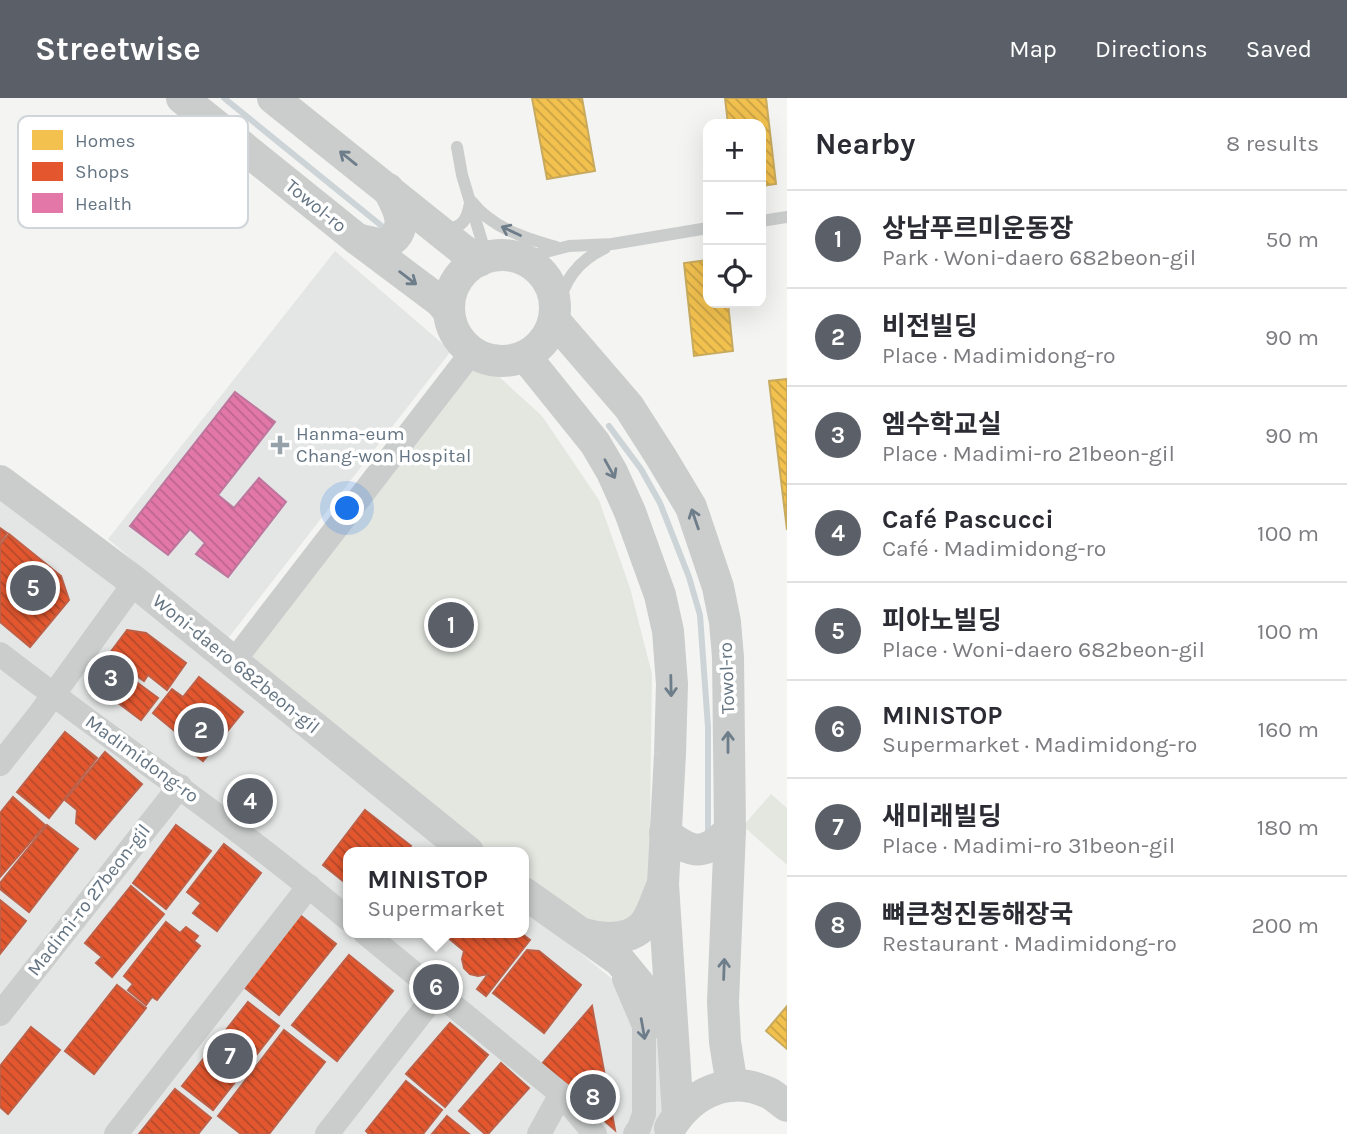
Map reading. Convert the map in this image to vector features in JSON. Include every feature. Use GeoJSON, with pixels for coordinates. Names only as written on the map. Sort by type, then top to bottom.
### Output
{"type":"FeatureCollection","features":[{"type":"Feature","properties":{"kind":"street","name":"Towol-ro"},"geometry":{"type":"LineString","coordinates":[[183,98],[205,116]]}},
{"type":"Feature","properties":{"kind":"street"},"geometry":{"type":"LineString","coordinates":[[273,98],[438,229],[499,258],[537,267],[548,280],[554,295],[555,316],[552,327],[545,341],[533,352],[502,362],[486,360],[459,341],[449,312],[451,292],[459,276],[471,264],[499,258]]}},
{"type":"Feature","properties":{"kind":"street","name":"Towol-ro"},"geometry":{"type":"LineString","coordinates":[[248,151],[357,239],[441,302],[449,312]]}},
{"type":"Feature","properties":{"kind":"street"},"geometry":{"type":"LineString","coordinates":[[357,239],[384,244],[398,233],[401,219],[388,189]]}},
{"type":"Feature","properties":{"kind":"street","name":"Towol-ro"},"geometry":{"type":"LineString","coordinates":[[555,316],[629,407],[691,507],[718,587],[728,657],[730,830],[723,1002],[725,1042],[732,1086]]}},
{"type":"Feature","properties":{"kind":"street"},"geometry":{"type":"LineString","coordinates":[[233,662],[472,352]]}},
{"type":"Feature","properties":{"kind":"street"},"geometry":{"type":"LineString","coordinates":[[525,356],[589,436],[612,472],[631,512],[660,595],[668,631],[672,684],[663,884],[672,1033],[672,1125]]}},
{"type":"Feature","properties":{"kind":"street"},"geometry":{"type":"LineString","coordinates":[[589,436],[586,406],[596,399],[605,398],[629,407]]}},
{"type":"Feature","properties":{"kind":"street","name":"Woni-daero 682beon-gil"},"geometry":{"type":"LineString","coordinates":[[0,481],[135,582],[462,847]]}},
{"type":"Feature","properties":{"kind":"street"},"geometry":{"type":"LineString","coordinates":[[0,764],[135,582]]}},
{"type":"Feature","properties":{"kind":"street","name":"Madimidong-ro"},"geometry":{"type":"LineString","coordinates":[[0,654],[180,786],[343,915]]}},
{"type":"Feature","properties":{"kind":"street","name":"Madimi-ro 27beon-gil"},"geometry":{"type":"LineString","coordinates":[[0,1014],[180,786]]}},
{"type":"Feature","properties":{"kind":"street"},"geometry":{"type":"LineString","coordinates":[[665,833],[686,848],[697,850],[711,847],[730,830]]}},
{"type":"Feature","properties":{"kind":"street"},"geometry":{"type":"LineString","coordinates":[[593,941],[596,938],[616,938],[632,933],[645,924],[663,884]]}},
{"type":"Feature","properties":{"kind":"street"},"geometry":{"type":"LineString","coordinates":[[116,1134],[310,886]]}},
{"type":"Feature","properties":{"kind":"street"},"geometry":{"type":"LineString","coordinates":[[529,897],[620,961],[658,1010],[672,1033]]}},
{"type":"Feature","properties":{"kind":"street"},"geometry":{"type":"LineString","coordinates":[[371,938],[561,1094],[595,1134]]}},
{"type":"Feature","properties":{"kind":"street"},"geometry":{"type":"LineString","coordinates":[[593,941],[625,982],[644,1026],[644,1114],[635,1134]]}},
{"type":"Feature","properties":{"kind":"street"},"geometry":{"type":"LineString","coordinates":[[327,1134],[437,993]]}},
{"type":"Feature","properties":{"kind":"street"},"geometry":{"type":"LineString","coordinates":[[723,1002],[751,1069],[771,1078],[783,1091]]}},
{"type":"Feature","properties":{"kind":"street"},"geometry":{"type":"LineString","coordinates":[[672,1125],[688,1104],[702,1094],[716,1089],[732,1086],[783,1091]]}},
{"type":"Feature","properties":{"kind":"street"},"geometry":{"type":"LineString","coordinates":[[539,1134],[561,1094]]}},
{"type":"Feature","properties":{"kind":"lane"},"geometry":{"type":"LineString","coordinates":[[457,147],[462,175],[483,245],[499,258],[703,229]]}},
{"type":"Feature","properties":{"kind":"lane"},"geometry":{"type":"LineString","coordinates":[[438,229],[454,228],[463,223],[468,215],[470,199]]}},
{"type":"Feature","properties":{"kind":"lane"},"geometry":{"type":"LineString","coordinates":[[470,199],[482,214],[505,229],[560,248]]}},
{"type":"Feature","properties":{"kind":"lane"},"geometry":{"type":"LineString","coordinates":[[766,220],[787,217]]}},
{"type":"Feature","properties":{"kind":"lane"},"geometry":{"type":"LineString","coordinates":[[555,316],[561,292],[580,264],[589,255],[611,244]]}},
{"type":"Feature","properties":{"kind":"shaded area","name":"Hanma-eum Chang-won Hospital"},"geometry":{"type":"Polygon","coordinates":[[[335,251],[451,351],[226,641],[108,539],[335,251]]]}},
{"type":"Feature","properties":{"kind":"shaded area"},"geometry":{"type":"Polygon","coordinates":[[[472,352],[542,416],[599,500],[630,588],[652,674],[649,894],[619,932],[529,894],[529,847],[462,847],[234,662],[472,352]]]}},
{"type":"Feature","properties":{"kind":"shaded area"},"geometry":{"type":"Polygon","coordinates":[[[0,491],[450,847],[343,847],[343,938],[529,938],[529,911],[639,1001],[650,1013],[660,1046],[663,1134],[0,1134],[0,491]]]}},
{"type":"Feature","properties":{"kind":"shaded area"},"geometry":{"type":"Polygon","coordinates":[[[771,794],[787,808],[787,865],[743,826],[771,794]]]}},
{"type":"Feature","properties":{"kind":"building: Homes"},"geometry":{"type":"Polygon","coordinates":[[[532,98],[582,98],[595,171],[547,179],[532,98]]]}},
{"type":"Feature","properties":{"kind":"building: Homes"},"geometry":{"type":"Polygon","coordinates":[[[725,98],[766,98],[776,184],[766,185],[766,119],[727,119],[725,98]]]}},
{"type":"Feature","properties":{"kind":"building: Homes"},"geometry":{"type":"Polygon","coordinates":[[[703,261],[703,308],[729,308],[733,351],[694,356],[684,263],[703,261]]]}},
{"type":"Feature","properties":{"kind":"building: Homes"},"geometry":{"type":"Polygon","coordinates":[[[787,379],[787,530],[769,381],[787,379]]]}},
{"type":"Feature","properties":{"kind":"building: Homes"},"geometry":{"type":"Polygon","coordinates":[[[787,1006],[787,1049],[766,1031],[787,1006]]]}},
{"type":"Feature","properties":{"kind":"building: Shops"},"geometry":{"type":"Polygon","coordinates":[[[0,528],[7,533],[0,542],[0,528]]]}},
{"type":"Feature","properties":{"kind":"building: Shops"},"geometry":{"type":"Polygon","coordinates":[[[9,534],[61,576],[69,600],[30,647],[0,622],[0,545],[9,534]]]}},
{"type":"Feature","properties":{"kind":"building: Shops"},"geometry":{"type":"Polygon","coordinates":[[[127,630],[146,633],[186,663],[167,690],[148,675],[144,681],[130,671],[127,675],[158,698],[141,720],[89,681],[127,630]]]}},
{"type":"Feature","properties":{"kind":"building: Shops"},"geometry":{"type":"Polygon","coordinates":[[[199,677],[243,712],[203,761],[190,751],[194,747],[153,713],[172,689],[183,697],[199,677]]]}},
{"type":"Feature","properties":{"kind":"building: Shops"},"geometry":{"type":"Polygon","coordinates":[[[65,732],[97,758],[49,818],[17,792],[65,732]]]}},
{"type":"Feature","properties":{"kind":"building: Shops"},"geometry":{"type":"Polygon","coordinates":[[[105,752],[142,784],[95,839],[76,823],[77,810],[65,800],[105,752]]]}},
{"type":"Feature","properties":{"kind":"building: Shops"},"geometry":{"type":"Polygon","coordinates":[[[13,797],[45,825],[0,877],[0,813],[13,797]]]}},
{"type":"Feature","properties":{"kind":"building: Shops"},"geometry":{"type":"Polygon","coordinates":[[[365,810],[411,846],[343,847],[343,881],[323,865],[365,810]]]}},
{"type":"Feature","properties":{"kind":"building: Shops"},"geometry":{"type":"Polygon","coordinates":[[[47,825],[78,849],[29,912],[0,889],[0,883],[47,825]]]}},
{"type":"Feature","properties":{"kind":"building: Shops"},"geometry":{"type":"Polygon","coordinates":[[[176,825],[211,851],[166,909],[133,883],[176,825]]]}},
{"type":"Feature","properties":{"kind":"building: Shops"},"geometry":{"type":"Polygon","coordinates":[[[224,844],[261,873],[217,931],[193,913],[201,903],[187,892],[224,844]]]}},
{"type":"Feature","properties":{"kind":"building: Shops"},"geometry":{"type":"Polygon","coordinates":[[[131,886],[164,914],[112,977],[96,963],[102,957],[85,943],[131,886]]]}},
{"type":"Feature","properties":{"kind":"building: Shops"},"geometry":{"type":"Polygon","coordinates":[[[0,900],[26,921],[0,954],[0,900]]]}},
{"type":"Feature","properties":{"kind":"building: Shops"},"geometry":{"type":"Polygon","coordinates":[[[300,915],[336,944],[279,1015],[244,987],[300,915]]]}},
{"type":"Feature","properties":{"kind":"building: Shops"},"geometry":{"type":"Polygon","coordinates":[[[166,922],[180,933],[186,927],[198,936],[194,941],[200,946],[157,1000],[152,997],[146,1005],[128,990],[133,984],[124,976],[166,922]]]}},
{"type":"Feature","properties":{"kind":"building: Shops"},"geometry":{"type":"Polygon","coordinates":[[[448,938],[530,940],[486,996],[477,989],[488,974],[470,974],[464,968],[464,951],[448,938]]]}},
{"type":"Feature","properties":{"kind":"building: Shops"},"geometry":{"type":"Polygon","coordinates":[[[527,950],[539,951],[581,985],[544,1033],[493,993],[527,950]]]}},
{"type":"Feature","properties":{"kind":"building: Shops"},"geometry":{"type":"Polygon","coordinates":[[[349,955],[393,991],[337,1061],[292,1025],[349,955]]]}},
{"type":"Feature","properties":{"kind":"building: Shops"},"geometry":{"type":"Polygon","coordinates":[[[117,985],[146,1008],[94,1074],[65,1051],[117,985]]]}},
{"type":"Feature","properties":{"kind":"building: Shops"},"geometry":{"type":"Polygon","coordinates":[[[248,1002],[279,1026],[213,1110],[182,1086],[248,1002]]]}},
{"type":"Feature","properties":{"kind":"building: Shops"},"geometry":{"type":"Polygon","coordinates":[[[592,1006],[615,1130],[541,1065],[592,1006]]]}},
{"type":"Feature","properties":{"kind":"building: Shops"},"geometry":{"type":"Polygon","coordinates":[[[450,1023],[488,1055],[445,1107],[406,1074],[450,1023]]]}},
{"type":"Feature","properties":{"kind":"building: Shops"},"geometry":{"type":"Polygon","coordinates":[[[31,1027],[60,1050],[8,1114],[0,1107],[0,1066],[31,1027]]]}},
{"type":"Feature","properties":{"kind":"building: Shops"},"geometry":{"type":"Polygon","coordinates":[[[284,1030],[325,1062],[269,1134],[241,1134],[218,1116],[284,1030]]]}},
{"type":"Feature","properties":{"kind":"building: Shops"},"geometry":{"type":"Polygon","coordinates":[[[501,1063],[529,1088],[488,1134],[485,1134],[459,1111],[501,1063]]]}},
{"type":"Feature","properties":{"kind":"building: Shops"},"geometry":{"type":"Polygon","coordinates":[[[406,1081],[442,1110],[423,1134],[369,1134],[366,1131],[406,1081]]]}},
{"type":"Feature","properties":{"kind":"building: Shops"},"geometry":{"type":"Polygon","coordinates":[[[175,1089],[211,1118],[198,1134],[139,1134],[175,1089]]]}},
{"type":"Feature","properties":{"kind":"building: Shops"},"geometry":{"type":"Polygon","coordinates":[[[447,1116],[469,1134],[432,1134],[447,1116]]]}},
{"type":"Feature","properties":{"kind":"building: Health"},"geometry":{"type":"Polygon","coordinates":[[[235,392],[275,422],[218,495],[234,508],[259,478],[286,502],[228,577],[196,554],[205,543],[190,529],[168,555],[130,526],[235,392]]]}},
{"type":"Feature","properties":{"kind":"waterway"},"geometry":{"type":"LineString","coordinates":[[224,98],[246,116]]}},
{"type":"Feature","properties":{"kind":"waterway"},"geometry":{"type":"LineString","coordinates":[[248,117],[383,227]]}},
{"type":"Feature","properties":{"kind":"waterway"},"geometry":{"type":"LineString","coordinates":[[609,426],[641,469],[660,503],[689,577],[700,615],[708,727],[708,835]]}},
{"type":"Feature","properties":{"kind":"place","name":"Hanma-eum Chang-won Hospital"},"geometry":{"type":"Point","coordinates":[280,445]}},
{"type":"Feature","properties":{"kind":"place","name":"피아노빌딩"},"geometry":{"type":"Point","coordinates":[33,588]}},
{"type":"Feature","properties":{"kind":"place","name":"상남푸르미운동장"},"geometry":{"type":"Point","coordinates":[451,625]}},
{"type":"Feature","properties":{"kind":"place","name":"엠수학교실"},"geometry":{"type":"Point","coordinates":[111,678]}},
{"type":"Feature","properties":{"kind":"place","name":"비전빌딩"},"geometry":{"type":"Point","coordinates":[201,730]}},
{"type":"Feature","properties":{"kind":"place","name":"Café Pascucci"},"geometry":{"type":"Point","coordinates":[250,801]}},
{"type":"Feature","properties":{"kind":"place","name":"MINISTOP"},"geometry":{"type":"Point","coordinates":[436,987]}},
{"type":"Feature","properties":{"kind":"place","name":"새미래빌딩"},"geometry":{"type":"Point","coordinates":[230,1056]}},
{"type":"Feature","properties":{"kind":"place","name":"뼈큰청진동해장국"},"geometry":{"type":"Point","coordinates":[593,1097]}}]}
